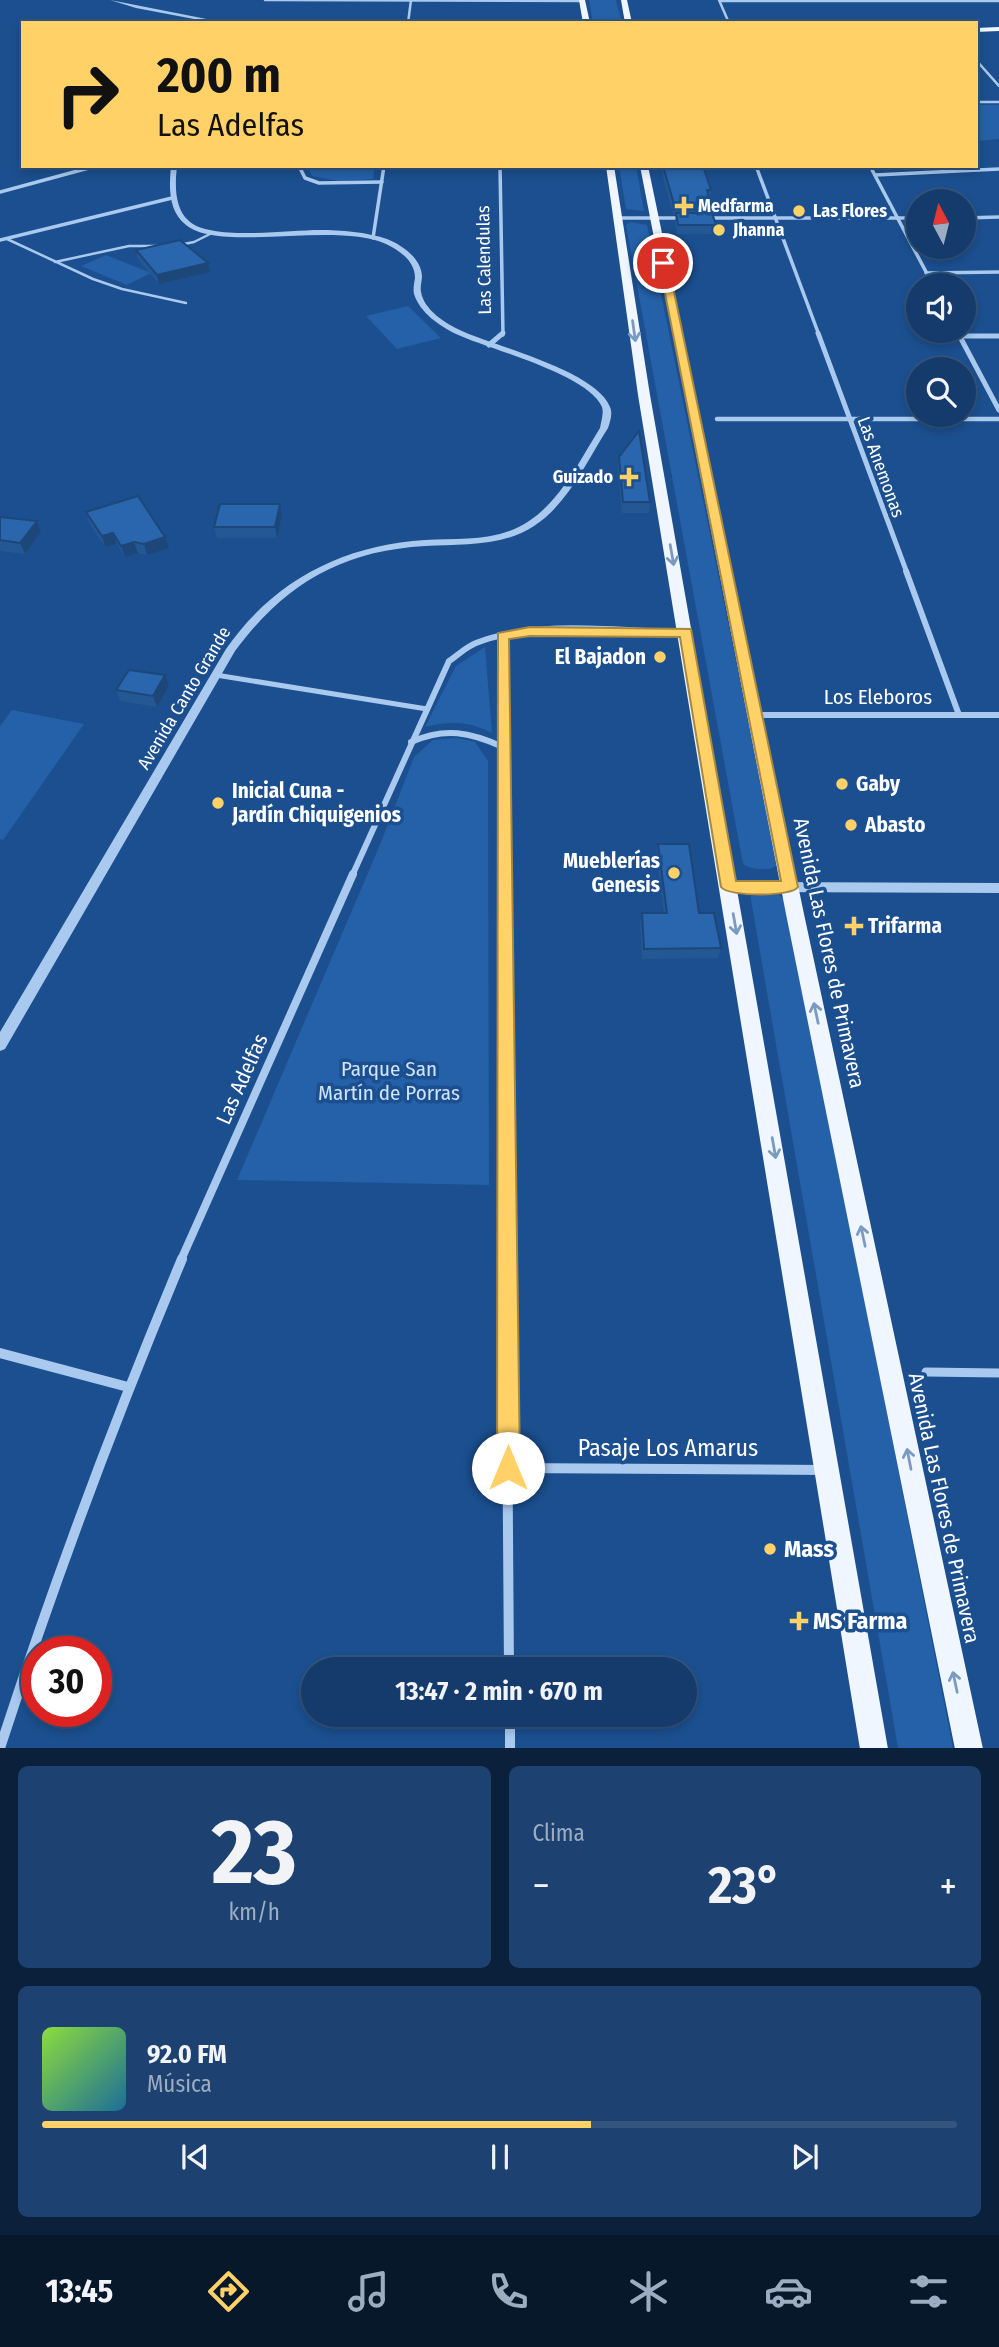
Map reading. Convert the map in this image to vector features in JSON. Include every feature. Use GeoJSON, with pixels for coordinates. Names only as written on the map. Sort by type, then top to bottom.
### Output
{"type":"FeatureCollection","features":[{"type":"Feature","properties":{"kind":"main road"},"geometry":{"type":"LineString","coordinates":[[624,0],[629,21]]}},
{"type":"Feature","properties":{"kind":"main road"},"geometry":{"type":"LineString","coordinates":[[582,1],[587,21]]}},
{"type":"Feature","properties":{"kind":"main road"},"geometry":{"type":"LineString","coordinates":[[978,30],[999,29]]}},
{"type":"Feature","properties":{"kind":"main road"},"geometry":{"type":"LineString","coordinates":[[978,36],[999,36]]}},
{"type":"Feature","properties":{"kind":"main road"},"geometry":{"type":"LineString","coordinates":[[610,168],[644,395],[874,1748]]}},
{"type":"Feature","properties":{"kind":"main road","name":"Avenida Las Flores de Primavera"},"geometry":{"type":"LineString","coordinates":[[644,168],[969,1748]]}},
{"type":"Feature","properties":{"kind":"street"},"geometry":{"type":"LineString","coordinates":[[112,0],[214,21]]}},
{"type":"Feature","properties":{"kind":"street"},"geometry":{"type":"LineString","coordinates":[[265,0],[582,1]]}},
{"type":"Feature","properties":{"kind":"street"},"geometry":{"type":"LineString","coordinates":[[728,21],[720,0],[999,1]]}},
{"type":"Feature","properties":{"kind":"street"},"geometry":{"type":"LineString","coordinates":[[408,21],[411,1]]}},
{"type":"Feature","properties":{"kind":"street"},"geometry":{"type":"LineString","coordinates":[[978,62],[999,86]]}},
{"type":"Feature","properties":{"kind":"street"},"geometry":{"type":"LineString","coordinates":[[978,68],[984,68]]}},
{"type":"Feature","properties":{"kind":"street"},"geometry":{"type":"LineString","coordinates":[[978,102],[999,102]]}},
{"type":"Feature","properties":{"kind":"street"},"geometry":{"type":"LineString","coordinates":[[0,192],[89,168]]}},
{"type":"Feature","properties":{"kind":"street"},"geometry":{"type":"LineString","coordinates":[[0,240],[172,198],[174,168]]}},
{"type":"Feature","properties":{"kind":"street"},"geometry":{"type":"LineString","coordinates":[[300,168],[305,178],[319,183],[382,182]]}},
{"type":"Feature","properties":{"kind":"street"},"geometry":{"type":"LineString","coordinates":[[373,238],[384,168]]}},
{"type":"Feature","properties":{"kind":"street","name":"Las Calendulas"},"geometry":{"type":"LineString","coordinates":[[489,345],[503,336],[500,168]]}},
{"type":"Feature","properties":{"kind":"street","name":"Las Anemonas"},"geometry":{"type":"LineString","coordinates":[[757,168],[959,715]]}},
{"type":"Feature","properties":{"kind":"street"},"geometry":{"type":"LineString","coordinates":[[871,168],[926,273],[999,272]]}},
{"type":"Feature","properties":{"kind":"street"},"geometry":{"type":"LineString","coordinates":[[875,175],[999,169]]}},
{"type":"Feature","properties":{"kind":"street","name":"Avenida Canto Grande"},"geometry":{"type":"LineString","coordinates":[[0,1045],[216,675],[237,640],[255,619],[283,591],[332,562],[358,552],[388,546],[487,540],[513,533],[546,514],[604,428],[607,412],[605,405],[589,387],[570,376],[450,328],[437,319],[418,295],[418,273],[414,261],[396,246],[373,238],[320,233],[212,233],[193,228],[184,219],[172,198]]}},
{"type":"Feature","properties":{"kind":"street"},"geometry":{"type":"LineString","coordinates":[[976,218],[999,217]]}},
{"type":"Feature","properties":{"kind":"street"},"geometry":{"type":"LineString","coordinates":[[618,218],[906,218]]}},
{"type":"Feature","properties":{"kind":"street"},"geometry":{"type":"LineString","coordinates":[[976,334],[999,336]]}},
{"type":"Feature","properties":{"kind":"street"},"geometry":{"type":"LineString","coordinates":[[963,343],[999,410]]}},
{"type":"Feature","properties":{"kind":"street"},"geometry":{"type":"LineString","coordinates":[[718,419],[999,419]]}},
{"type":"Feature","properties":{"kind":"street","name":"Las Adelfas"},"geometry":{"type":"LineString","coordinates":[[0,1748],[37,1635],[128,1387],[201,1212],[449,661],[473,644],[530,632],[686,632]]}},
{"type":"Feature","properties":{"kind":"street"},"geometry":{"type":"LineString","coordinates":[[502,636],[509,1657]]}},
{"type":"Feature","properties":{"kind":"street"},"geometry":{"type":"LineString","coordinates":[[216,675],[427,709]]}},
{"type":"Feature","properties":{"kind":"street","name":"Los Eleboros"},"geometry":{"type":"LineString","coordinates":[[757,715],[999,715]]}},
{"type":"Feature","properties":{"kind":"street"},"geometry":{"type":"LineString","coordinates":[[410,743],[428,733],[457,730],[474,734],[503,747]]}},
{"type":"Feature","properties":{"kind":"street"},"geometry":{"type":"LineString","coordinates":[[729,887],[999,888]]}},
{"type":"Feature","properties":{"kind":"street"},"geometry":{"type":"LineString","coordinates":[[0,1353],[128,1387]]}},
{"type":"Feature","properties":{"kind":"street"},"geometry":{"type":"LineString","coordinates":[[926,1372],[999,1373]]}},
{"type":"Feature","properties":{"kind":"street","name":"Pasaje Los Amarus"},"geometry":{"type":"LineString","coordinates":[[508,1468],[828,1470]]}},
{"type":"Feature","properties":{"kind":"street"},"geometry":{"type":"LineString","coordinates":[[510,1727],[510,1748]]}},
{"type":"Feature","properties":{"kind":"lane"},"geometry":{"type":"LineString","coordinates":[[172,247],[194,242],[212,233]]}},
{"type":"Feature","properties":{"kind":"lane"},"geometry":{"type":"LineString","coordinates":[[7,239],[122,289],[166,296],[186,303]]}},
{"type":"Feature","properties":{"kind":"lane"},"geometry":{"type":"LineString","coordinates":[[55,262],[135,245],[163,247]]}},
{"type":"Feature","properties":{"kind":"green space"},"geometry":{"type":"Polygon","coordinates":[[[589,0],[616,0],[621,21],[593,21],[589,0]]]}},
{"type":"Feature","properties":{"kind":"green space"},"geometry":{"type":"Polygon","coordinates":[[[978,105],[999,105],[999,139],[978,141],[978,105]]]}},
{"type":"Feature","properties":{"kind":"green space"},"geometry":{"type":"Polygon","coordinates":[[[309,168],[375,168],[373,179],[339,181],[312,176],[309,168]]]}},
{"type":"Feature","properties":{"kind":"green space"},"geometry":{"type":"Polygon","coordinates":[[[619,168],[636,168],[644,211],[626,209],[619,168]]]}},
{"type":"Feature","properties":{"kind":"green space"},"geometry":{"type":"Polygon","coordinates":[[[630,222],[647,225],[774,848],[776,866],[768,869],[748,867],[742,859],[626,225],[630,222]]]}},
{"type":"Feature","properties":{"kind":"green space"},"geometry":{"type":"Polygon","coordinates":[[[106,255],[151,273],[127,285],[81,266],[106,255]]]}},
{"type":"Feature","properties":{"kind":"green space"},"geometry":{"type":"Polygon","coordinates":[[[408,306],[441,338],[397,349],[366,316],[408,306]]]}},
{"type":"Feature","properties":{"kind":"green space"},"geometry":{"type":"Polygon","coordinates":[[[485,647],[492,733],[459,723],[425,727],[456,666],[485,647]]]}},
{"type":"Feature","properties":{"kind":"green space"},"geometry":{"type":"Polygon","coordinates":[[[12,710],[84,724],[3,840],[0,839],[0,726],[12,710]]]}},
{"type":"Feature","properties":{"kind":"green space","name":"Parque San Martín de Porras"},"geometry":{"type":"Polygon","coordinates":[[[457,738],[475,742],[488,761],[489,1185],[237,1180],[379,847],[414,757],[433,740],[457,738]]]}},
{"type":"Feature","properties":{"kind":"green space"},"geometry":{"type":"Polygon","coordinates":[[[779,895],[786,901],[953,1748],[898,1748],[751,900],[751,896],[779,895]]]}},
{"type":"Feature","properties":{"kind":"building"},"geometry":{"type":"Polygon","coordinates":[[[664,168],[704,168],[711,190],[707,190],[710,204],[674,204],[664,168]]]}},
{"type":"Feature","properties":{"kind":"building"},"geometry":{"type":"Polygon","coordinates":[[[676,213],[712,213],[716,225],[678,225],[676,213]]]}},
{"type":"Feature","properties":{"kind":"building"},"geometry":{"type":"Polygon","coordinates":[[[180,240],[208,263],[157,275],[136,250],[180,240]]]}},
{"type":"Feature","properties":{"kind":"building"},"geometry":{"type":"Polygon","coordinates":[[[639,431],[650,502],[623,502],[619,457],[639,431]]]}},
{"type":"Feature","properties":{"kind":"building"},"geometry":{"type":"Polygon","coordinates":[[[138,496],[165,537],[144,544],[134,542],[121,546],[113,533],[102,536],[86,512],[138,496]]]}},
{"type":"Feature","properties":{"kind":"building"},"geometry":{"type":"Polygon","coordinates":[[[220,504],[280,504],[275,527],[214,527],[220,504]]]}},
{"type":"Feature","properties":{"kind":"building"},"geometry":{"type":"Polygon","coordinates":[[[0,517],[37,521],[20,543],[0,540],[0,517]]]}},
{"type":"Feature","properties":{"kind":"building"},"geometry":{"type":"Polygon","coordinates":[[[129,670],[165,675],[153,696],[116,690],[129,670]]]}},
{"type":"Feature","properties":{"kind":"building"},"geometry":{"type":"Polygon","coordinates":[[[658,844],[689,844],[699,913],[714,913],[721,948],[644,949],[642,913],[667,913],[658,844]]]}},
{"type":"Feature","properties":{"kind":"place","name":"Medfarma"},"geometry":{"type":"Point","coordinates":[684,206]}},
{"type":"Feature","properties":{"kind":"place","name":"Las Flores"},"geometry":{"type":"Point","coordinates":[799,211]}},
{"type":"Feature","properties":{"kind":"place","name":"Jhanna"},"geometry":{"type":"Point","coordinates":[719,230]}},
{"type":"Feature","properties":{"kind":"place","name":"Guizado"},"geometry":{"type":"Point","coordinates":[629,477]}},
{"type":"Feature","properties":{"kind":"place","name":"El Bajadon"},"geometry":{"type":"Point","coordinates":[660,657]}},
{"type":"Feature","properties":{"kind":"place","name":"Gaby"},"geometry":{"type":"Point","coordinates":[842,784]}},
{"type":"Feature","properties":{"kind":"place","name":"Inicial Cuna - Jardín Chiquigenios"},"geometry":{"type":"Point","coordinates":[218,803]}},
{"type":"Feature","properties":{"kind":"place","name":"Abasto"},"geometry":{"type":"Point","coordinates":[851,825]}},
{"type":"Feature","properties":{"kind":"place","name":"Mueblerías Genesis"},"geometry":{"type":"Point","coordinates":[674,873]}},
{"type":"Feature","properties":{"kind":"place","name":"Trifarma"},"geometry":{"type":"Point","coordinates":[854,926]}},
{"type":"Feature","properties":{"kind":"place","name":"Mass"},"geometry":{"type":"Point","coordinates":[770,1549]}},
{"type":"Feature","properties":{"kind":"place","name":"MS Farma"},"geometry":{"type":"Point","coordinates":[799,1621]}},
{"type":"Feature","properties":{"kind":"route"},"geometry":{"type":"LineString","coordinates":[[508,1468],[502,636],[530,632],[686,632],[729,887],[790,887],[663,263]]}}]}
